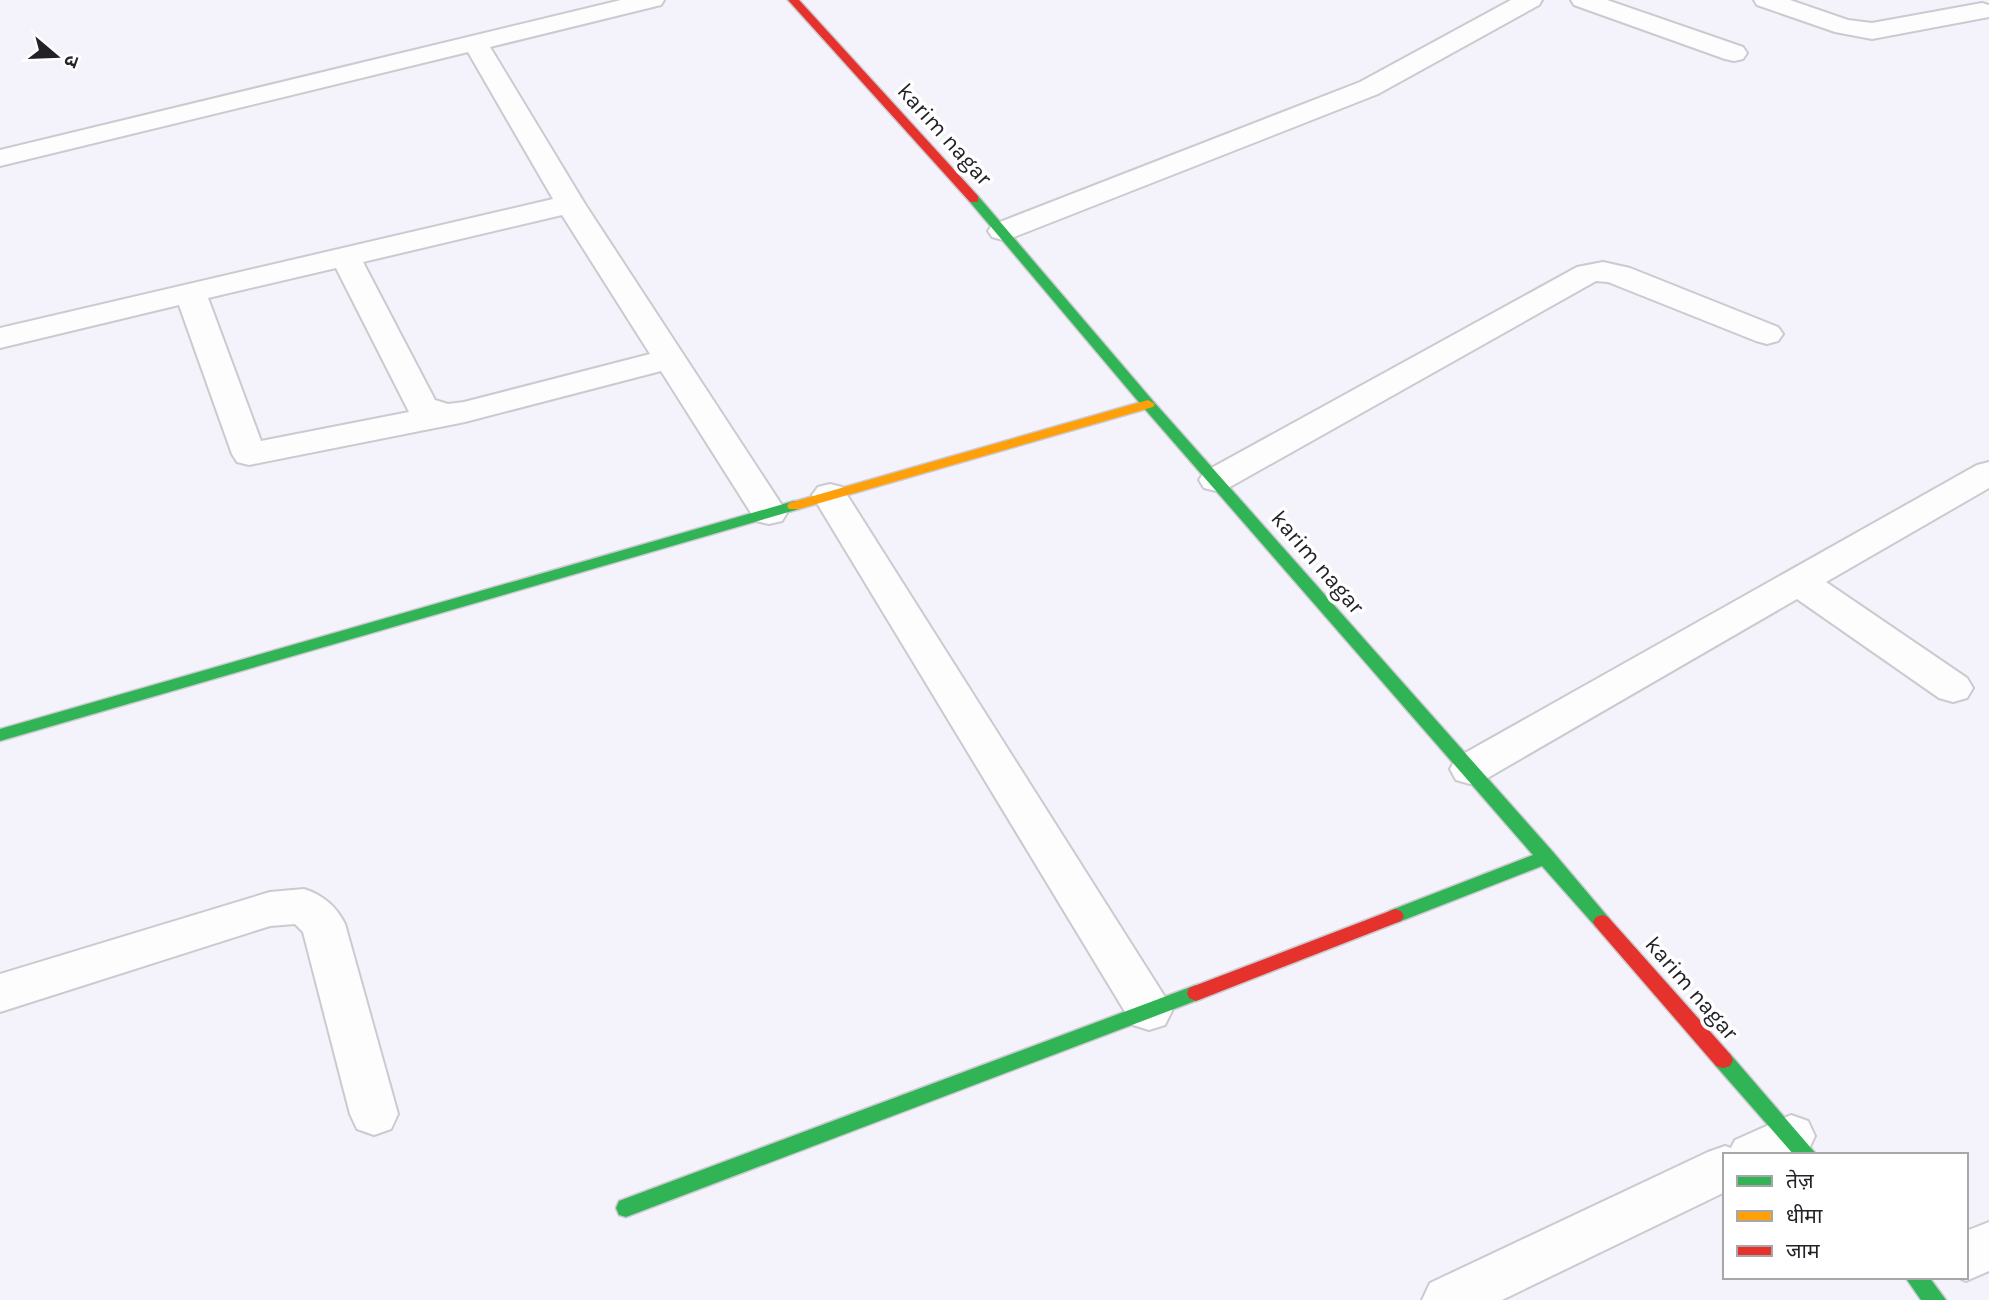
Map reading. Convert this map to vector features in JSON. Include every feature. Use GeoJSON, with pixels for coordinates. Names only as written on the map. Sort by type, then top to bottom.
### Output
{"type":"FeatureCollection","features":[{"type":"Feature","properties":{"kind":"street"},"geometry":{"type":"LineString","coordinates":[[0,158],[652,0]]}},
{"type":"Feature","properties":{"kind":"street","name":"karim nagar"},"geometry":{"type":"LineString","coordinates":[[793,0],[1003,231],[1148,404],[1548,857],[1783,1149]]}},
{"type":"Feature","properties":{"kind":"street"},"geometry":{"type":"LineString","coordinates":[[1003,231],[1368,88],[1530,0]]}},
{"type":"Feature","properties":{"kind":"street"},"geometry":{"type":"LineString","coordinates":[[1583,0],[1734,53]]}},
{"type":"Feature","properties":{"kind":"street"},"geometry":{"type":"LineString","coordinates":[[1766,0],[1844,27],[1872,31],[1982,11]]}},
{"type":"Feature","properties":{"kind":"street"},"geometry":{"type":"LineString","coordinates":[[475,43],[570,204],[769,513]]}},
{"type":"Feature","properties":{"kind":"street"},"geometry":{"type":"LineString","coordinates":[[0,338],[570,204]]}},
{"type":"Feature","properties":{"kind":"street"},"geometry":{"type":"LineString","coordinates":[[345,257],[422,407],[448,414]]}},
{"type":"Feature","properties":{"kind":"street"},"geometry":{"type":"LineString","coordinates":[[1216,480],[1588,273],[1603,271],[1619,275],[1767,334]]}},
{"type":"Feature","properties":{"kind":"street"},"geometry":{"type":"LineString","coordinates":[[190,293],[249,454],[448,414],[669,359]]}},
{"type":"Feature","properties":{"kind":"street"},"geometry":{"type":"LineString","coordinates":[[0,735],[1148,404]]}},
{"type":"Feature","properties":{"kind":"street"},"geometry":{"type":"LineString","coordinates":[[1470,769],[1989,473]]}},
{"type":"Feature","properties":{"kind":"street"},"geometry":{"type":"LineString","coordinates":[[830,495],[1149,1011]]}},
{"type":"Feature","properties":{"kind":"street"},"geometry":{"type":"LineString","coordinates":[[1799,582],[1953,688]]}},
{"type":"Feature","properties":{"kind":"street"},"geometry":{"type":"LineString","coordinates":[[626,1208],[1548,857]]}},
{"type":"Feature","properties":{"kind":"street"},"geometry":{"type":"LineString","coordinates":[[0,993],[270,909],[304,906],[323,924],[374,1114]]}},
{"type":"Feature","properties":{"kind":"street"},"geometry":{"type":"LineString","coordinates":[[1448,1300],[1723,1169]]}},
{"type":"Feature","properties":{"kind":"street"},"geometry":{"type":"LineString","coordinates":[[1968,1256],[1989,1245]]}},
{"type":"Feature","properties":{"kind":"traffic: fast"},"geometry":{"type":"LineString","coordinates":[[974,199],[1148,404],[1602,922]]}},
{"type":"Feature","properties":{"kind":"traffic: fast"},"geometry":{"type":"LineString","coordinates":[[0,735],[794,506]]}},
{"type":"Feature","properties":{"kind":"traffic: fast"},"geometry":{"type":"LineString","coordinates":[[1395,916],[1547,857]]}},
{"type":"Feature","properties":{"kind":"traffic: fast"},"geometry":{"type":"LineString","coordinates":[[626,1208],[1196,993]]}},
{"type":"Feature","properties":{"kind":"traffic: fast"},"geometry":{"type":"LineString","coordinates":[[1723,1060],[1805,1153]]}},
{"type":"Feature","properties":{"kind":"traffic: fast"},"geometry":{"type":"LineString","coordinates":[[1917,1279],[1935,1300]]}},
{"type":"Feature","properties":{"kind":"traffic: slow"},"geometry":{"type":"LineString","coordinates":[[794,506],[1148,404]]}},
{"type":"Feature","properties":{"kind":"traffic: jam"},"geometry":{"type":"LineString","coordinates":[[793,0],[974,199]]}},
{"type":"Feature","properties":{"kind":"traffic: jam"},"geometry":{"type":"LineString","coordinates":[[1196,993],[1395,916]]}},
{"type":"Feature","properties":{"kind":"traffic: jam"},"geometry":{"type":"LineString","coordinates":[[1602,922],[1723,1060]]}}]}
